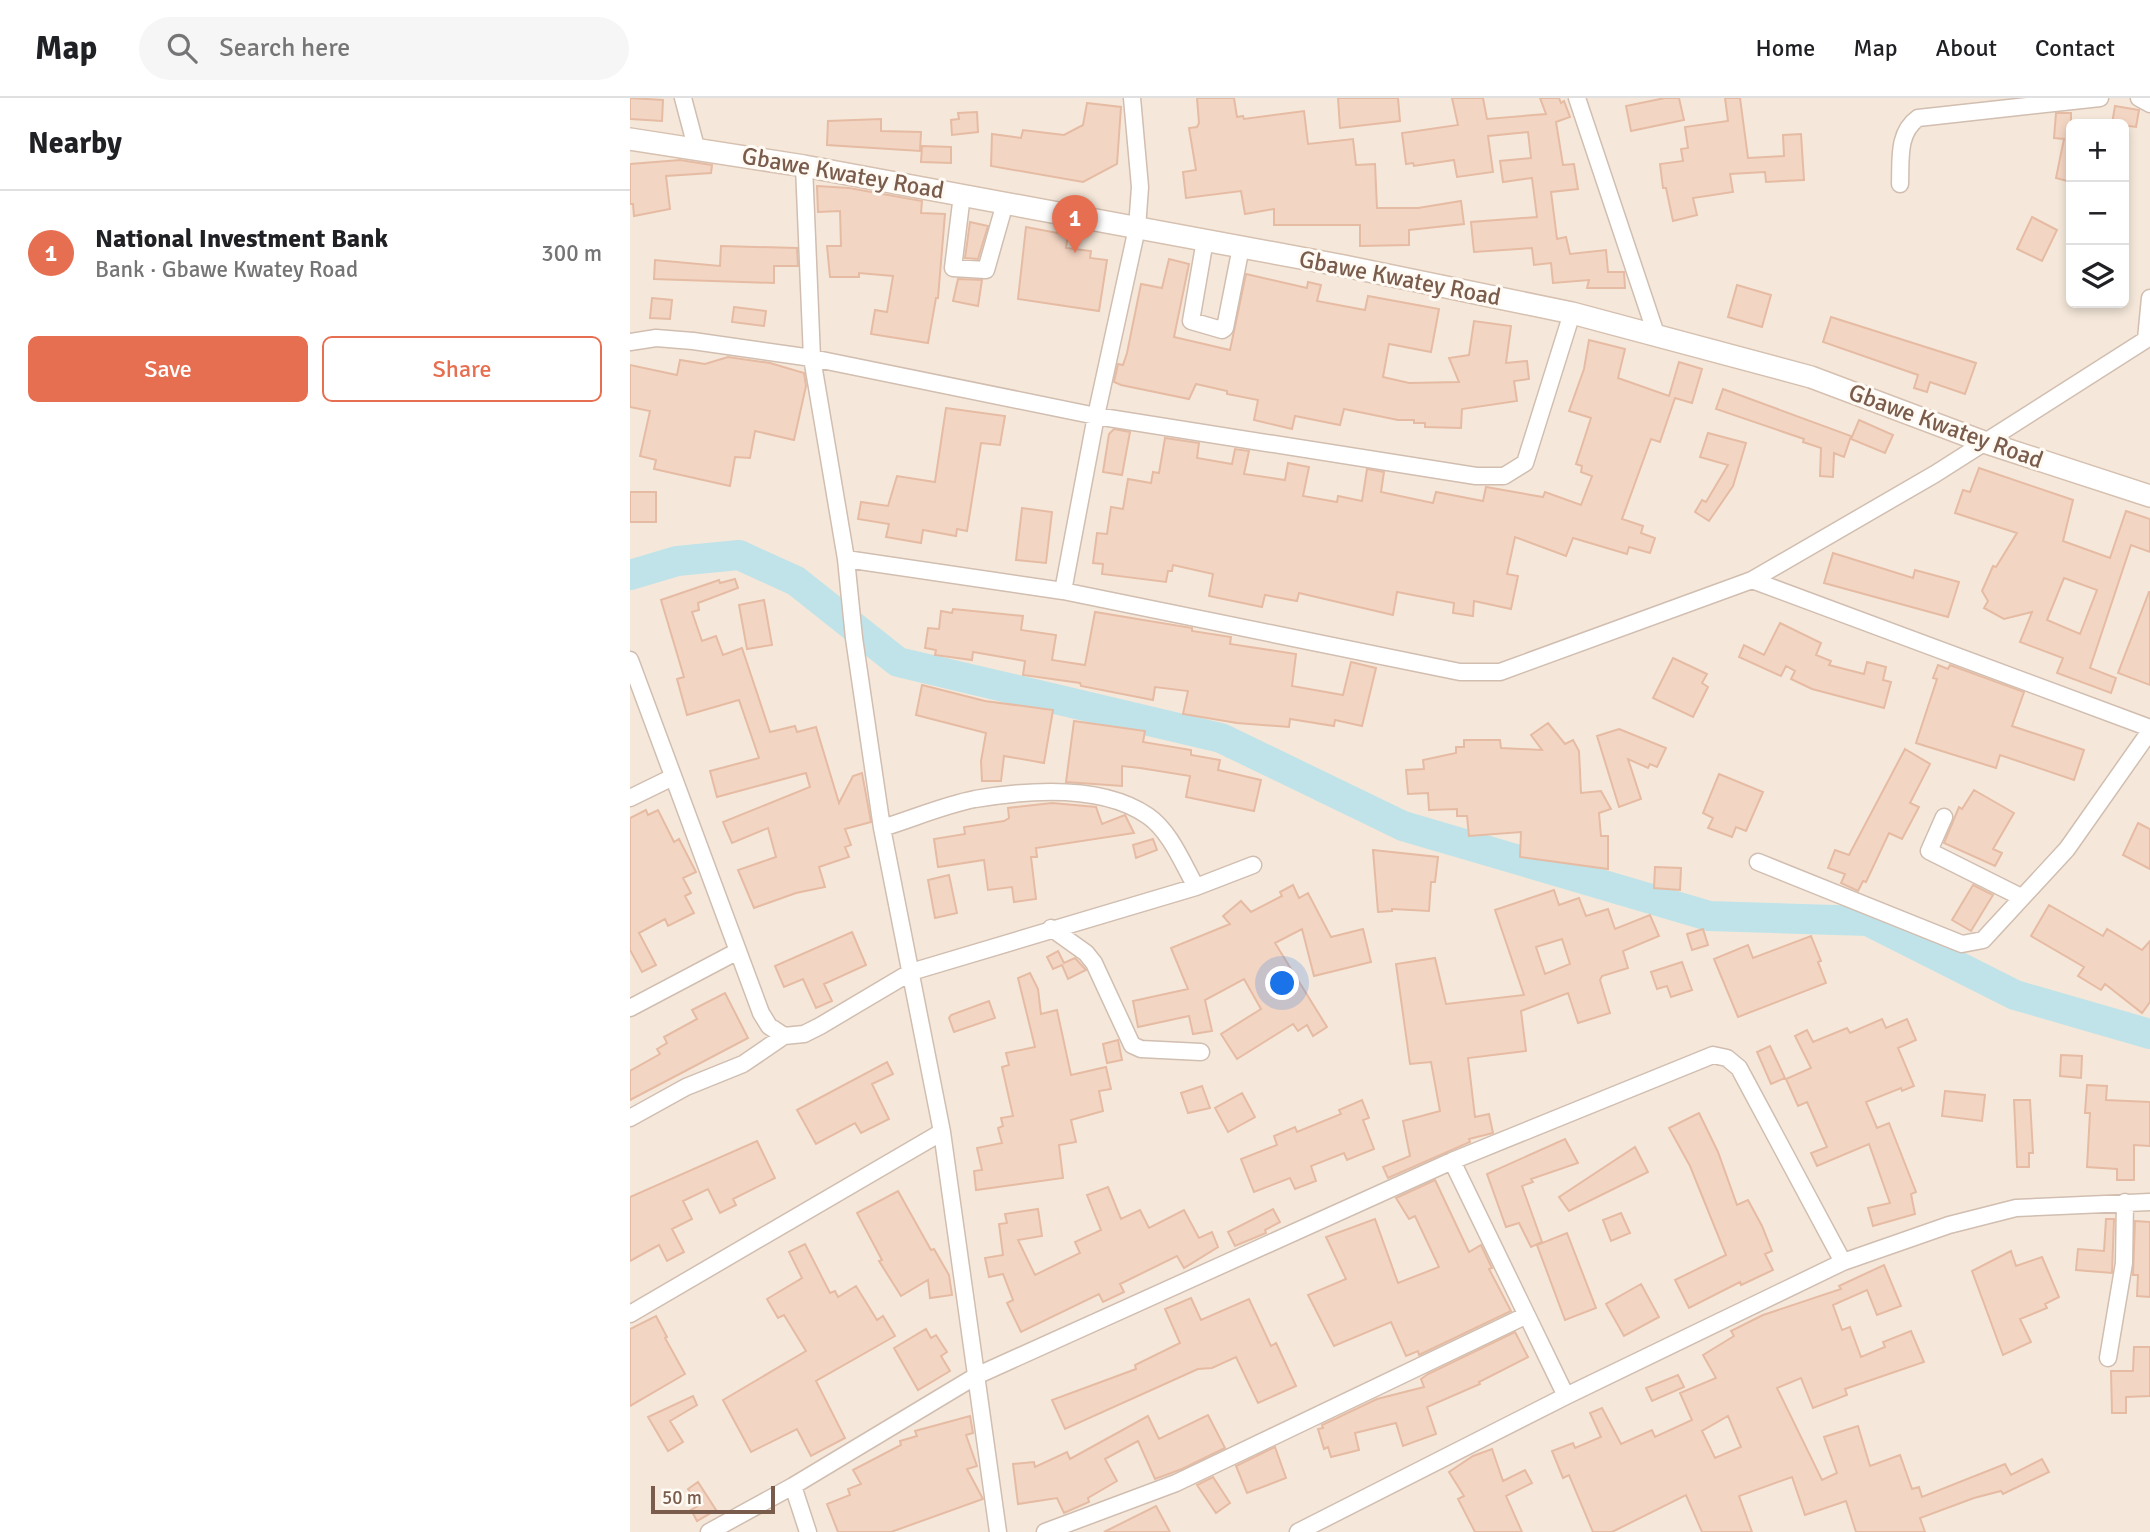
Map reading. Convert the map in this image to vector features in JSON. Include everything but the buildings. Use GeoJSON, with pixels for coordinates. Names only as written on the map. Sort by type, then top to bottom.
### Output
{"type":"FeatureCollection","features":[{"type":"Feature","properties":{"kind":"street"},"geometry":{"type":"LineString","coordinates":[[683,98],[696,147]]}},
{"type":"Feature","properties":{"kind":"street"},"geometry":{"type":"LineString","coordinates":[[1063,591],[1096,416],[1137,228],[1140,187],[1132,98]]}},
{"type":"Feature","properties":{"kind":"street"},"geometry":{"type":"LineString","coordinates":[[1577,98],[1656,334]]}},
{"type":"Feature","properties":{"kind":"street"},"geometry":{"type":"LineString","coordinates":[[1900,184],[1904,134],[1907,126],[1918,118],[2101,98]]}},
{"type":"Feature","properties":{"kind":"street"},"geometry":{"type":"LineString","coordinates":[[2139,98],[2150,104]]}},
{"type":"Feature","properties":{"kind":"street","name":"Gbawe Kwatey Road"},"geometry":{"type":"LineString","coordinates":[[630,139],[696,147],[962,195],[1572,313],[1811,377],[1984,442],[2150,496]]}},
{"type":"Feature","properties":{"kind":"street"},"geometry":{"type":"LineString","coordinates":[[804,166],[812,358],[846,559],[854,638],[883,828],[942,1132],[998,1532]]}},
{"type":"Feature","properties":{"kind":"street"},"geometry":{"type":"LineString","coordinates":[[962,195],[953,268],[986,270],[1004,203]]}},
{"type":"Feature","properties":{"kind":"street"},"geometry":{"type":"LineString","coordinates":[[1205,240],[1191,321],[1222,330],[1225,328],[1241,247]]}},
{"type":"Feature","properties":{"kind":"street"},"geometry":{"type":"LineString","coordinates":[[846,559],[1063,591],[1460,672],[1483,674],[1530,663],[1752,580],[1935,474],[2148,338],[2150,298]]}},
{"type":"Feature","properties":{"kind":"street"},"geometry":{"type":"LineString","coordinates":[[630,342],[656,338],[693,341],[812,358],[1096,416],[1476,475],[1504,475],[1525,463],[1572,313]]}},
{"type":"Feature","properties":{"kind":"street"},"geometry":{"type":"LineString","coordinates":[[1752,580],[2150,730],[2067,849],[1983,940],[1971,945],[1962,944],[1758,862]]}},
{"type":"Feature","properties":{"kind":"street"},"geometry":{"type":"LineString","coordinates":[[630,660],[761,1013],[769,1026],[784,1036]]}},
{"type":"Feature","properties":{"kind":"street"},"geometry":{"type":"LineString","coordinates":[[630,798],[673,778]]}},
{"type":"Feature","properties":{"kind":"street"},"geometry":{"type":"LineString","coordinates":[[883,828],[973,800],[1032,793],[1100,796],[1149,817],[1168,838],[1196,887]]}},
{"type":"Feature","properties":{"kind":"street"},"geometry":{"type":"LineString","coordinates":[[1944,817],[1929,851],[2021,897]]}},
{"type":"Feature","properties":{"kind":"street"},"geometry":{"type":"LineString","coordinates":[[630,1118],[686,1087],[743,1064],[784,1036],[804,1034],[820,1026],[911,972],[1051,928],[1196,887],[1253,865]]}},
{"type":"Feature","properties":{"kind":"street"},"geometry":{"type":"LineString","coordinates":[[1051,928],[1086,953],[1094,963],[1132,1045],[1141,1049],[1201,1052]]}},
{"type":"Feature","properties":{"kind":"street"},"geometry":{"type":"LineString","coordinates":[[630,1008],[738,951]]}},
{"type":"Feature","properties":{"kind":"street"},"geometry":{"type":"LineString","coordinates":[[709,1532],[793,1486],[976,1376],[1452,1161],[1713,1055],[1727,1058],[1739,1068],[1843,1262]]}},
{"type":"Feature","properties":{"kind":"street"},"geometry":{"type":"LineString","coordinates":[[630,1314],[942,1132]]}},
{"type":"Feature","properties":{"kind":"street"},"geometry":{"type":"LineString","coordinates":[[1452,1161],[1525,1316],[1566,1395]]}},
{"type":"Feature","properties":{"kind":"street"},"geometry":{"type":"LineString","coordinates":[[2108,1358],[2124,1264],[2125,1202]]}},
{"type":"Feature","properties":{"kind":"street"},"geometry":{"type":"LineString","coordinates":[[1298,1532],[1566,1395],[1843,1262],[1949,1225],[2016,1209],[2150,1202]]}},
{"type":"Feature","properties":{"kind":"street"},"geometry":{"type":"LineString","coordinates":[[1045,1532],[1176,1483],[1525,1316]]}},
{"type":"Feature","properties":{"kind":"street"},"geometry":{"type":"LineString","coordinates":[[793,1486],[808,1532]]}},
{"type":"Feature","properties":{"kind":"shaded area"},"geometry":{"type":"Polygon","coordinates":[[[630,98],[2150,98],[2150,1532],[630,1532],[630,98]]]}},
{"type":"Feature","properties":{"kind":"waterway"},"geometry":{"type":"LineString","coordinates":[[630,575],[677,561],[739,555],[796,581],[898,662],[1221,738],[1403,826],[1709,916],[1868,921],[2015,995],[2150,1034]]}},
{"type":"Feature","properties":{"kind":"place","name":"National Investment Bank"},"geometry":{"type":"Point","coordinates":[1075,253]}}]}
